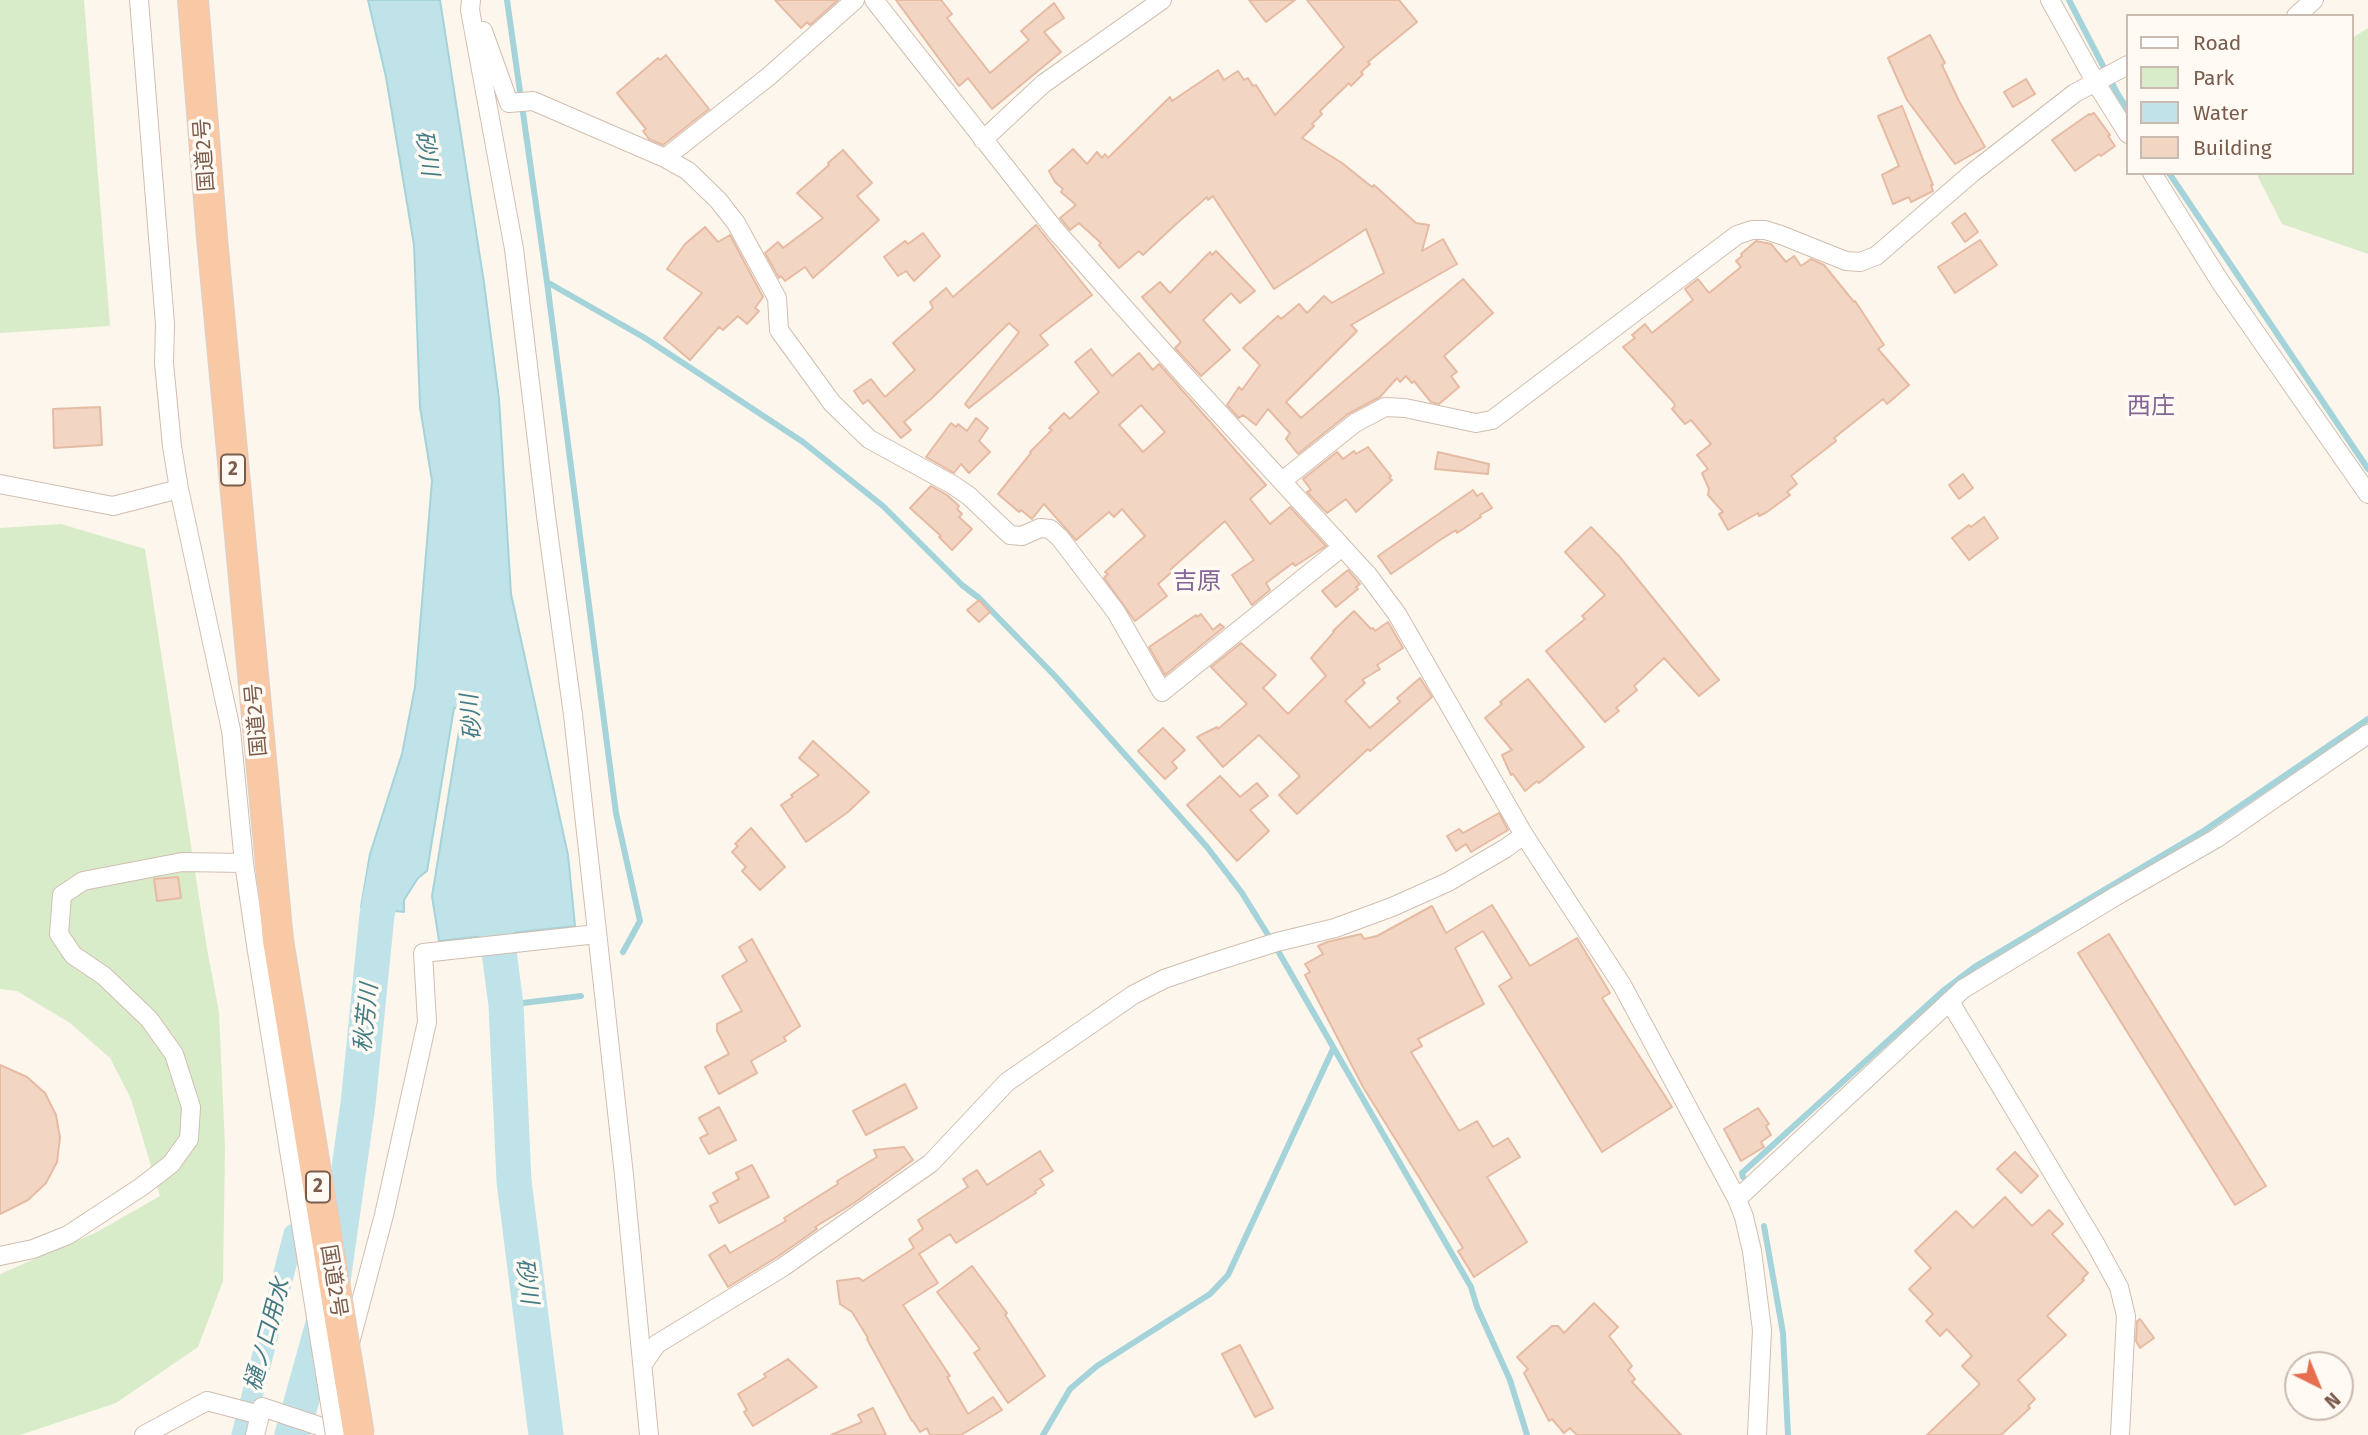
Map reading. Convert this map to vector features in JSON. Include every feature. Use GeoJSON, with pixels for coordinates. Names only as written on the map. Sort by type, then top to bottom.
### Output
{"type":"FeatureCollection","features":[{"type":"Feature","properties":{"kind":"highway","name":"国道2号"},"geometry":{"type":"LineString","coordinates":[[193,0],[267,942],[359,1435]]}},
{"type":"Feature","properties":{"kind":"street"},"geometry":{"type":"LineString","coordinates":[[139,0],[172,446],[231,730],[244,863],[267,942],[329,1432]]}},
{"type":"Feature","properties":{"kind":"street"},"geometry":{"type":"LineString","coordinates":[[665,158],[768,77],[855,0]]}},
{"type":"Feature","properties":{"kind":"street"},"geometry":{"type":"LineString","coordinates":[[874,0],[1055,230],[1368,575],[1397,614],[1524,835],[1622,985],[1737,1199],[1752,1251],[1762,1330],[1757,1435]]}},
{"type":"Feature","properties":{"kind":"street"},"geometry":{"type":"LineString","coordinates":[[983,140],[1043,84],[1162,0]]}},
{"type":"Feature","properties":{"kind":"street"},"geometry":{"type":"LineString","coordinates":[[2050,0],[2110,75],[2126,127]]}},
{"type":"Feature","properties":{"kind":"street"},"geometry":{"type":"LineString","coordinates":[[2298,14],[2314,0]]}},
{"type":"Feature","properties":{"kind":"street"},"geometry":{"type":"LineString","coordinates":[[470,5],[481,23],[509,103],[524,102],[665,158],[688,171],[718,200],[736,223],[777,298],[779,330],[832,403],[850,423],[869,439],[969,496],[1010,535],[1022,536],[1040,528],[1050,529],[1060,538],[1116,612],[1162,692],[1342,547]]}},
{"type":"Feature","properties":{"kind":"street"},"geometry":{"type":"LineString","coordinates":[[470,5],[513,249],[573,715],[649,1435]]}},
{"type":"Feature","properties":{"kind":"street"},"geometry":{"type":"LineString","coordinates":[[1282,481],[1354,423],[1385,407],[1405,408],[1476,423],[1492,420],[1737,235],[1752,230],[1765,230],[1846,261],[1860,262],[1876,256],[1972,173],[2075,93],[2110,75]]}},
{"type":"Feature","properties":{"kind":"street"},"geometry":{"type":"LineString","coordinates":[[2153,175],[2221,283],[2368,494]]}},
{"type":"Feature","properties":{"kind":"street"},"geometry":{"type":"LineString","coordinates":[[0,484],[113,506],[179,489]]}},
{"type":"Feature","properties":{"kind":"street"},"geometry":{"type":"LineString","coordinates":[[1737,1199],[1978,979],[2217,838],[2368,734]]}},
{"type":"Feature","properties":{"kind":"street"},"geometry":{"type":"LineString","coordinates":[[643,1364],[657,1344],[783,1267],[931,1163],[1007,1082],[1110,1010],[1164,979],[1273,943],[1335,928],[1392,907],[1448,882],[1524,835]]}},
{"type":"Feature","properties":{"kind":"street"},"geometry":{"type":"LineString","coordinates":[[0,1256],[33,1249],[68,1235],[171,1164],[189,1139],[191,1107],[174,1054],[149,1019],[104,976],[74,955],[59,934],[62,895],[83,881],[182,863],[244,863]]}},
{"type":"Feature","properties":{"kind":"street"},"geometry":{"type":"LineString","coordinates":[[329,1432],[384,1215],[427,1022],[423,953],[597,934]]}},
{"type":"Feature","properties":{"kind":"street"},"geometry":{"type":"LineString","coordinates":[[1950,1002],[2096,1244],[2119,1287],[2126,1317],[2120,1435]]}},
{"type":"Feature","properties":{"kind":"street"},"geometry":{"type":"LineString","coordinates":[[144,1435],[208,1401],[329,1432]]}},
{"type":"Feature","properties":{"kind":"street"},"geometry":{"type":"LineString","coordinates":[[254,1411],[255,1435]]}},
{"type":"Feature","properties":{"kind":"green space"},"geometry":{"type":"Polygon","coordinates":[[[0,0],[84,0],[110,326],[0,333],[0,0]]]}},
{"type":"Feature","properties":{"kind":"green space"},"geometry":{"type":"Polygon","coordinates":[[[2368,28],[2368,254],[2282,224],[2257,175],[2354,175],[2354,37],[2368,28]]]}},
{"type":"Feature","properties":{"kind":"green space"},"geometry":{"type":"Polygon","coordinates":[[[61,524],[145,549],[219,1012],[225,1147],[223,1281],[198,1347],[116,1403],[20,1435],[0,1435],[0,1274],[97,1232],[160,1196],[131,1099],[110,1058],[70,1023],[17,991],[0,989],[0,528],[61,524]]]}},
{"type":"Feature","properties":{"kind":"water"},"geometry":{"type":"Polygon","coordinates":[[[368,0],[440,0],[484,283],[499,399],[511,594],[568,855],[575,926],[439,941],[432,896],[463,707],[454,708],[427,871],[418,878],[404,900],[404,912],[361,907],[370,854],[402,754],[415,687],[432,481],[420,407],[414,245],[386,77],[368,0]]]}},
{"type":"Feature","properties":{"kind":"building"},"geometry":{"type":"Polygon","coordinates":[[[775,0],[838,0],[810,25],[807,22],[801,28],[775,0]]]}},
{"type":"Feature","properties":{"kind":"building"},"geometry":{"type":"Polygon","coordinates":[[[896,0],[941,0],[952,14],[947,18],[990,73],[1029,40],[1021,31],[1054,3],[1064,18],[1044,32],[1061,52],[992,109],[968,78],[959,86],[896,0]]]}},
{"type":"Feature","properties":{"kind":"building"},"geometry":{"type":"Polygon","coordinates":[[[1249,0],[1295,0],[1266,22],[1249,0]]]}},
{"type":"Feature","properties":{"kind":"building"},"geometry":{"type":"Polygon","coordinates":[[[1307,0],[1399,0],[1417,22],[1368,62],[1370,64],[1361,72],[1363,74],[1351,86],[1349,83],[1320,111],[1322,114],[1312,124],[1314,126],[1302,138],[1342,163],[1372,187],[1374,185],[1416,223],[1429,225],[1422,251],[1443,239],[1457,264],[1351,325],[1357,331],[1286,402],[1301,418],[1463,279],[1493,313],[1444,356],[1457,372],[1451,376],[1459,387],[1439,404],[1431,402],[1414,381],[1412,383],[1406,376],[1400,382],[1397,378],[1380,397],[1348,414],[1298,454],[1286,439],[1290,433],[1268,409],[1256,425],[1243,415],[1239,418],[1227,405],[1239,387],[1242,390],[1260,365],[1243,348],[1278,316],[1281,319],[1299,304],[1307,313],[1324,296],[1332,303],[1384,273],[1366,229],[1274,289],[1213,196],[1208,200],[1207,197],[1143,255],[1139,251],[1119,268],[1099,245],[1101,243],[1079,223],[1070,230],[1060,218],[1076,205],[1061,192],[1063,189],[1049,171],[1073,149],[1087,164],[1097,152],[1102,158],[1105,154],[1108,158],[1170,97],[1172,101],[1218,70],[1224,80],[1238,71],[1244,80],[1248,78],[1253,86],[1256,85],[1275,115],[1344,47],[1307,0]]]}},
{"type":"Feature","properties":{"kind":"building"},"geometry":{"type":"Polygon","coordinates":[[[1930,35],[1945,63],[1942,65],[1959,101],[1985,147],[1955,164],[1907,100],[1888,58],[1930,35]]]}},
{"type":"Feature","properties":{"kind":"building"},"geometry":{"type":"Polygon","coordinates":[[[666,55],[709,109],[663,145],[649,139],[643,131],[646,129],[617,93],[658,58],[660,60],[666,55]]]}},
{"type":"Feature","properties":{"kind":"building"},"geometry":{"type":"Polygon","coordinates":[[[2026,79],[2035,94],[2013,107],[2004,92],[2026,79]]]}},
{"type":"Feature","properties":{"kind":"building"},"geometry":{"type":"Polygon","coordinates":[[[1902,106],[1933,191],[1911,202],[1909,197],[1893,204],[1882,175],[1899,166],[1878,116],[1902,106]]]}},
{"type":"Feature","properties":{"kind":"building"},"geometry":{"type":"Polygon","coordinates":[[[2094,113],[2115,146],[2075,171],[2052,140],[2094,113]]]}},
{"type":"Feature","properties":{"kind":"building"},"geometry":{"type":"Polygon","coordinates":[[[843,150],[872,183],[857,196],[879,220],[813,278],[805,267],[785,281],[781,276],[779,278],[765,253],[778,242],[783,248],[823,218],[797,193],[843,150]]]}},
{"type":"Feature","properties":{"kind":"building"},"geometry":{"type":"Polygon","coordinates":[[[1965,213],[1978,232],[1965,242],[1952,223],[1965,213]]]}},
{"type":"Feature","properties":{"kind":"building"},"geometry":{"type":"Polygon","coordinates":[[[1036,225],[1092,295],[1040,335],[1048,345],[969,408],[965,404],[1019,332],[1009,323],[904,422],[911,430],[901,438],[868,400],[863,404],[854,391],[871,379],[885,397],[915,370],[893,343],[933,308],[930,302],[946,288],[953,297],[1036,225]]]}},
{"type":"Feature","properties":{"kind":"building"},"geometry":{"type":"Polygon","coordinates":[[[705,227],[718,242],[730,235],[763,297],[755,308],[759,311],[747,324],[738,316],[723,330],[719,327],[690,360],[664,338],[702,293],[667,269],[685,244],[705,227]]]}},
{"type":"Feature","properties":{"kind":"building"},"geometry":{"type":"Polygon","coordinates":[[[923,233],[940,256],[914,281],[906,271],[898,276],[884,257],[905,241],[908,244],[923,233]]]}},
{"type":"Feature","properties":{"kind":"building"},"geometry":{"type":"Polygon","coordinates":[[[1980,240],[1997,265],[1955,293],[1938,267],[1980,240]]]}},
{"type":"Feature","properties":{"kind":"building"},"geometry":{"type":"Polygon","coordinates":[[[1756,241],[1771,244],[1786,262],[1794,256],[1801,266],[1811,259],[1824,265],[1855,301],[1884,345],[1878,349],[1909,385],[1887,404],[1883,399],[1791,476],[1797,484],[1787,492],[1790,495],[1767,512],[1759,516],[1758,513],[1728,530],[1719,514],[1723,512],[1708,495],[1709,489],[1702,473],[1708,469],[1697,455],[1711,444],[1691,420],[1685,424],[1672,409],[1674,403],[1623,347],[1635,338],[1632,335],[1645,324],[1652,333],[1693,300],[1685,289],[1698,279],[1709,293],[1741,267],[1736,261],[1756,241]]]}},
{"type":"Feature","properties":{"kind":"building"},"geometry":{"type":"Polygon","coordinates":[[[1216,251],[1255,291],[1240,303],[1231,293],[1203,320],[1230,350],[1201,376],[1175,348],[1181,342],[1142,297],[1160,282],[1170,293],[1210,252],[1212,255],[1216,251]]]}},
{"type":"Feature","properties":{"kind":"building"},"geometry":{"type":"Polygon","coordinates":[[[1091,349],[1112,376],[1139,353],[1153,370],[1159,364],[1266,485],[1250,499],[1270,524],[1290,507],[1326,546],[1295,566],[1293,563],[1266,583],[1270,590],[1252,605],[1232,575],[1254,560],[1225,521],[1171,569],[1173,571],[1158,584],[1167,596],[1135,621],[1104,578],[1108,574],[1105,572],[1145,536],[1122,509],[1114,517],[1109,512],[1076,540],[1044,504],[1032,519],[998,494],[1030,452],[1052,430],[1049,428],[1064,413],[1070,419],[1099,392],[1075,362],[1091,349]],[[1141,405],[1119,425],[1143,452],[1165,432],[1141,405]]]}},
{"type":"Feature","properties":{"kind":"building"},"geometry":{"type":"Polygon","coordinates":[[[100,407],[102,445],[54,448],[53,409],[100,407]]]}},
{"type":"Feature","properties":{"kind":"building"},"geometry":{"type":"Polygon","coordinates":[[[976,418],[988,428],[979,441],[990,452],[969,473],[961,464],[954,473],[926,457],[951,423],[956,427],[958,424],[967,431],[976,418]]]}},
{"type":"Feature","properties":{"kind":"building"},"geometry":{"type":"Polygon","coordinates":[[[1368,447],[1392,480],[1356,512],[1346,499],[1327,513],[1307,492],[1311,490],[1303,479],[1337,452],[1343,459],[1354,451],[1356,454],[1368,447]]]}},
{"type":"Feature","properties":{"kind":"building"},"geometry":{"type":"Polygon","coordinates":[[[1438,452],[1489,464],[1488,474],[1435,469],[1438,452]]]}},
{"type":"Feature","properties":{"kind":"building"},"geometry":{"type":"Polygon","coordinates":[[[1963,474],[1973,488],[1959,499],[1949,485],[1963,474]]]}},
{"type":"Feature","properties":{"kind":"building"},"geometry":{"type":"Polygon","coordinates":[[[931,486],[959,506],[957,509],[962,514],[959,517],[972,529],[952,550],[939,537],[941,536],[910,508],[931,486]]]}},
{"type":"Feature","properties":{"kind":"building"},"geometry":{"type":"Polygon","coordinates":[[[1473,490],[1477,496],[1482,493],[1492,508],[1391,574],[1378,556],[1473,490]]]}},
{"type":"Feature","properties":{"kind":"building"},"geometry":{"type":"Polygon","coordinates":[[[1984,517],[1998,538],[1969,560],[1952,538],[1984,517]]]}},
{"type":"Feature","properties":{"kind":"building"},"geometry":{"type":"Polygon","coordinates":[[[1591,527],[1619,556],[1719,680],[1699,696],[1664,658],[1634,686],[1637,690],[1616,708],[1619,711],[1605,722],[1546,651],[1585,619],[1582,616],[1605,595],[1565,552],[1591,527]]]}},
{"type":"Feature","properties":{"kind":"building"},"geometry":{"type":"Polygon","coordinates":[[[1348,570],[1360,584],[1356,587],[1358,589],[1336,607],[1322,591],[1348,570]]]}},
{"type":"Feature","properties":{"kind":"building"},"geometry":{"type":"Polygon","coordinates":[[[979,600],[990,612],[979,622],[967,610],[979,600]]]}},
{"type":"Feature","properties":{"kind":"building"},"geometry":{"type":"Polygon","coordinates":[[[1354,611],[1375,631],[1388,622],[1403,648],[1377,665],[1380,669],[1362,680],[1365,683],[1345,701],[1370,728],[1400,702],[1397,698],[1420,678],[1432,697],[1370,751],[1368,749],[1297,814],[1279,795],[1300,776],[1259,735],[1223,767],[1197,737],[1217,727],[1218,729],[1247,704],[1211,667],[1241,643],[1276,675],[1263,688],[1288,714],[1326,676],[1311,658],[1354,611]]]}},
{"type":"Feature","properties":{"kind":"building"},"geometry":{"type":"Polygon","coordinates":[[[1201,614],[1213,630],[1220,624],[1224,627],[1165,675],[1149,647],[1201,614]]]}},
{"type":"Feature","properties":{"kind":"building"},"geometry":{"type":"Polygon","coordinates":[[[1528,679],[1584,747],[1525,791],[1513,774],[1511,775],[1502,755],[1512,750],[1485,718],[1528,679]]]}},
{"type":"Feature","properties":{"kind":"building"},"geometry":{"type":"Polygon","coordinates":[[[1163,728],[1185,750],[1172,762],[1177,768],[1165,779],[1138,751],[1163,728]]]}},
{"type":"Feature","properties":{"kind":"building"},"geometry":{"type":"Polygon","coordinates":[[[813,741],[869,792],[848,812],[806,842],[781,805],[819,775],[799,758],[813,741]]]}},
{"type":"Feature","properties":{"kind":"building"},"geometry":{"type":"Polygon","coordinates":[[[1220,776],[1240,797],[1257,783],[1268,796],[1250,810],[1269,831],[1237,861],[1187,805],[1220,776]]]}},
{"type":"Feature","properties":{"kind":"building"},"geometry":{"type":"Polygon","coordinates":[[[1499,813],[1508,830],[1471,852],[1466,844],[1456,851],[1447,836],[1459,829],[1463,833],[1499,813]]]}},
{"type":"Feature","properties":{"kind":"building"},"geometry":{"type":"Polygon","coordinates":[[[751,828],[785,867],[760,890],[742,871],[746,867],[732,852],[738,846],[735,844],[751,828]]]}},
{"type":"Feature","properties":{"kind":"building"},"geometry":{"type":"Polygon","coordinates":[[[178,877],[181,898],[157,901],[154,879],[178,877]]]}},
{"type":"Feature","properties":{"kind":"building"},"geometry":{"type":"Polygon","coordinates":[[[1492,905],[1530,966],[1577,938],[1610,993],[1602,998],[1672,1107],[1602,1152],[1499,986],[1512,978],[1483,931],[1455,948],[1484,1004],[1418,1039],[1422,1046],[1411,1052],[1459,1131],[1477,1121],[1493,1147],[1508,1138],[1520,1157],[1487,1177],[1527,1242],[1474,1277],[1458,1251],[1463,1248],[1363,1087],[1305,975],[1310,972],[1305,964],[1323,954],[1318,946],[1361,934],[1364,939],[1377,936],[1432,906],[1446,933],[1492,905]]]}},
{"type":"Feature","properties":{"kind":"building"},"geometry":{"type":"Polygon","coordinates":[[[2109,934],[2266,1186],[2235,1205],[2078,953],[2109,934]]]}},
{"type":"Feature","properties":{"kind":"building"},"geometry":{"type":"Polygon","coordinates":[[[752,939],[800,1026],[784,1037],[786,1041],[751,1061],[757,1073],[719,1094],[705,1067],[729,1054],[717,1031],[717,1024],[742,1011],[722,976],[747,961],[739,947],[752,939]]]}},
{"type":"Feature","properties":{"kind":"building"},"geometry":{"type":"Polygon","coordinates":[[[0,1065],[27,1077],[45,1093],[56,1115],[60,1138],[57,1162],[46,1183],[28,1200],[0,1214],[0,1065]]]}},
{"type":"Feature","properties":{"kind":"building"},"geometry":{"type":"Polygon","coordinates":[[[905,1084],[917,1108],[866,1135],[853,1111],[905,1084]]]}},
{"type":"Feature","properties":{"kind":"building"},"geometry":{"type":"Polygon","coordinates":[[[719,1107],[736,1140],[709,1154],[700,1138],[708,1134],[699,1118],[719,1107]]]}},
{"type":"Feature","properties":{"kind":"building"},"geometry":{"type":"Polygon","coordinates":[[[1758,1108],[1769,1124],[1766,1126],[1771,1135],[1761,1142],[1764,1147],[1741,1161],[1724,1129],[1758,1108]]]}},
{"type":"Feature","properties":{"kind":"building"},"geometry":{"type":"Polygon","coordinates":[[[904,1147],[913,1160],[854,1203],[815,1227],[817,1229],[777,1257],[728,1287],[709,1255],[725,1245],[730,1253],[786,1221],[784,1218],[877,1157],[874,1150],[904,1147]]]}},
{"type":"Feature","properties":{"kind":"building"},"geometry":{"type":"Polygon","coordinates":[[[1040,1151],[1053,1171],[1040,1179],[1044,1185],[1035,1191],[1036,1193],[956,1243],[950,1234],[919,1254],[938,1283],[903,1305],[950,1376],[947,1377],[968,1414],[993,1397],[1002,1410],[961,1435],[930,1435],[927,1428],[920,1432],[852,1312],[840,1304],[837,1281],[859,1278],[863,1281],[914,1248],[909,1239],[923,1229],[918,1220],[968,1187],[963,1179],[977,1170],[987,1185],[1040,1151]]]}},
{"type":"Feature","properties":{"kind":"building"},"geometry":{"type":"Polygon","coordinates":[[[2015,1152],[2038,1176],[2021,1193],[1997,1169],[2015,1152]]]}},
{"type":"Feature","properties":{"kind":"building"},"geometry":{"type":"Polygon","coordinates":[[[752,1165],[769,1197],[719,1223],[710,1206],[718,1202],[713,1193],[739,1179],[736,1173],[752,1165]]]}},
{"type":"Feature","properties":{"kind":"building"},"geometry":{"type":"Polygon","coordinates":[[[2005,1197],[2032,1226],[2049,1210],[2063,1224],[2052,1234],[2088,1273],[2047,1316],[2066,1335],[2018,1380],[2035,1399],[2028,1406],[2030,1408],[2001,1435],[1927,1435],[1980,1384],[1962,1366],[1972,1356],[1947,1329],[1940,1336],[1926,1321],[1933,1314],[1909,1289],[1931,1268],[1915,1251],[1956,1211],[1973,1228],[2005,1197]]]}},
{"type":"Feature","properties":{"kind":"building"},"geometry":{"type":"Polygon","coordinates":[[[972,1266],[1007,1313],[1005,1315],[1045,1376],[1008,1403],[974,1353],[980,1349],[937,1292],[972,1266]]]}},
{"type":"Feature","properties":{"kind":"building"},"geometry":{"type":"Polygon","coordinates":[[[1594,1303],[1618,1327],[1609,1336],[1632,1366],[1628,1370],[1635,1379],[1632,1382],[1681,1435],[1577,1435],[1570,1428],[1564,1433],[1552,1419],[1549,1421],[1524,1373],[1528,1369],[1517,1357],[1552,1326],[1558,1326],[1564,1333],[1594,1303]]]}},
{"type":"Feature","properties":{"kind":"building"},"geometry":{"type":"Polygon","coordinates":[[[2140,1319],[2154,1338],[2140,1348],[2136,1341],[2137,1321],[2140,1319]]]}},
{"type":"Feature","properties":{"kind":"building"},"geometry":{"type":"Polygon","coordinates":[[[1240,1345],[1273,1408],[1255,1417],[1222,1354],[1240,1345]]]}},
{"type":"Feature","properties":{"kind":"building"},"geometry":{"type":"Polygon","coordinates":[[[788,1359],[817,1387],[753,1426],[744,1412],[747,1410],[738,1394],[766,1377],[764,1374],[788,1359]]]}},
{"type":"Feature","properties":{"kind":"building"},"geometry":{"type":"Polygon","coordinates":[[[873,1408],[886,1435],[831,1435],[862,1422],[858,1415],[873,1408]]]}},
{"type":"Feature","properties":{"kind":"waterway"},"geometry":{"type":"LineString","coordinates":[[507,0],[547,282],[616,813],[640,921],[623,952]]}},
{"type":"Feature","properties":{"kind":"waterway"},"geometry":{"type":"LineString","coordinates":[[2069,0],[2126,107]]}},
{"type":"Feature","properties":{"kind":"waterway"},"geometry":{"type":"LineString","coordinates":[[2170,175],[2368,469]]}},
{"type":"Feature","properties":{"kind":"waterway"},"geometry":{"type":"LineString","coordinates":[[547,282],[645,338],[803,442],[883,506],[1055,676],[1207,847],[1242,893],[1278,951],[1471,1287],[1477,1307],[1510,1380],[1527,1435]]}},
{"type":"Feature","properties":{"kind":"waterway"},"geometry":{"type":"LineString","coordinates":[[1743,1177],[1742,1173],[1943,991],[1976,966],[2205,830],[2368,719]]}},
{"type":"Feature","properties":{"kind":"waterway","name":"秋芳川"},"geometry":{"type":"LineString","coordinates":[[292,1435],[331,1295],[358,1104],[377,915],[387,863]]}},
{"type":"Feature","properties":{"kind":"waterway","name":"砂川"},"geometry":{"type":"LineString","coordinates":[[493,906],[506,1005],[514,1181],[546,1435]]}},
{"type":"Feature","properties":{"kind":"waterway"},"geometry":{"type":"LineString","coordinates":[[506,1005],[581,996]]}},
{"type":"Feature","properties":{"kind":"waterway"},"geometry":{"type":"LineString","coordinates":[[1043,1435],[1070,1389],[1097,1366],[1210,1294],[1228,1275],[1333,1049]]}},
{"type":"Feature","properties":{"kind":"waterway"},"geometry":{"type":"LineString","coordinates":[[1764,1226],[1783,1333],[1788,1435]]}},
{"type":"Feature","properties":{"kind":"waterway","name":"樋ノ口用水"},"geometry":{"type":"LineString","coordinates":[[242,1435],[294,1234]]}},
{"type":"Feature","properties":{"kind":"district","name":"西庄"},"geometry":{"type":"Point","coordinates":[2151,407]}},
{"type":"Feature","properties":{"kind":"district","name":"吉原"},"geometry":{"type":"Point","coordinates":[1197,582]}}]}
